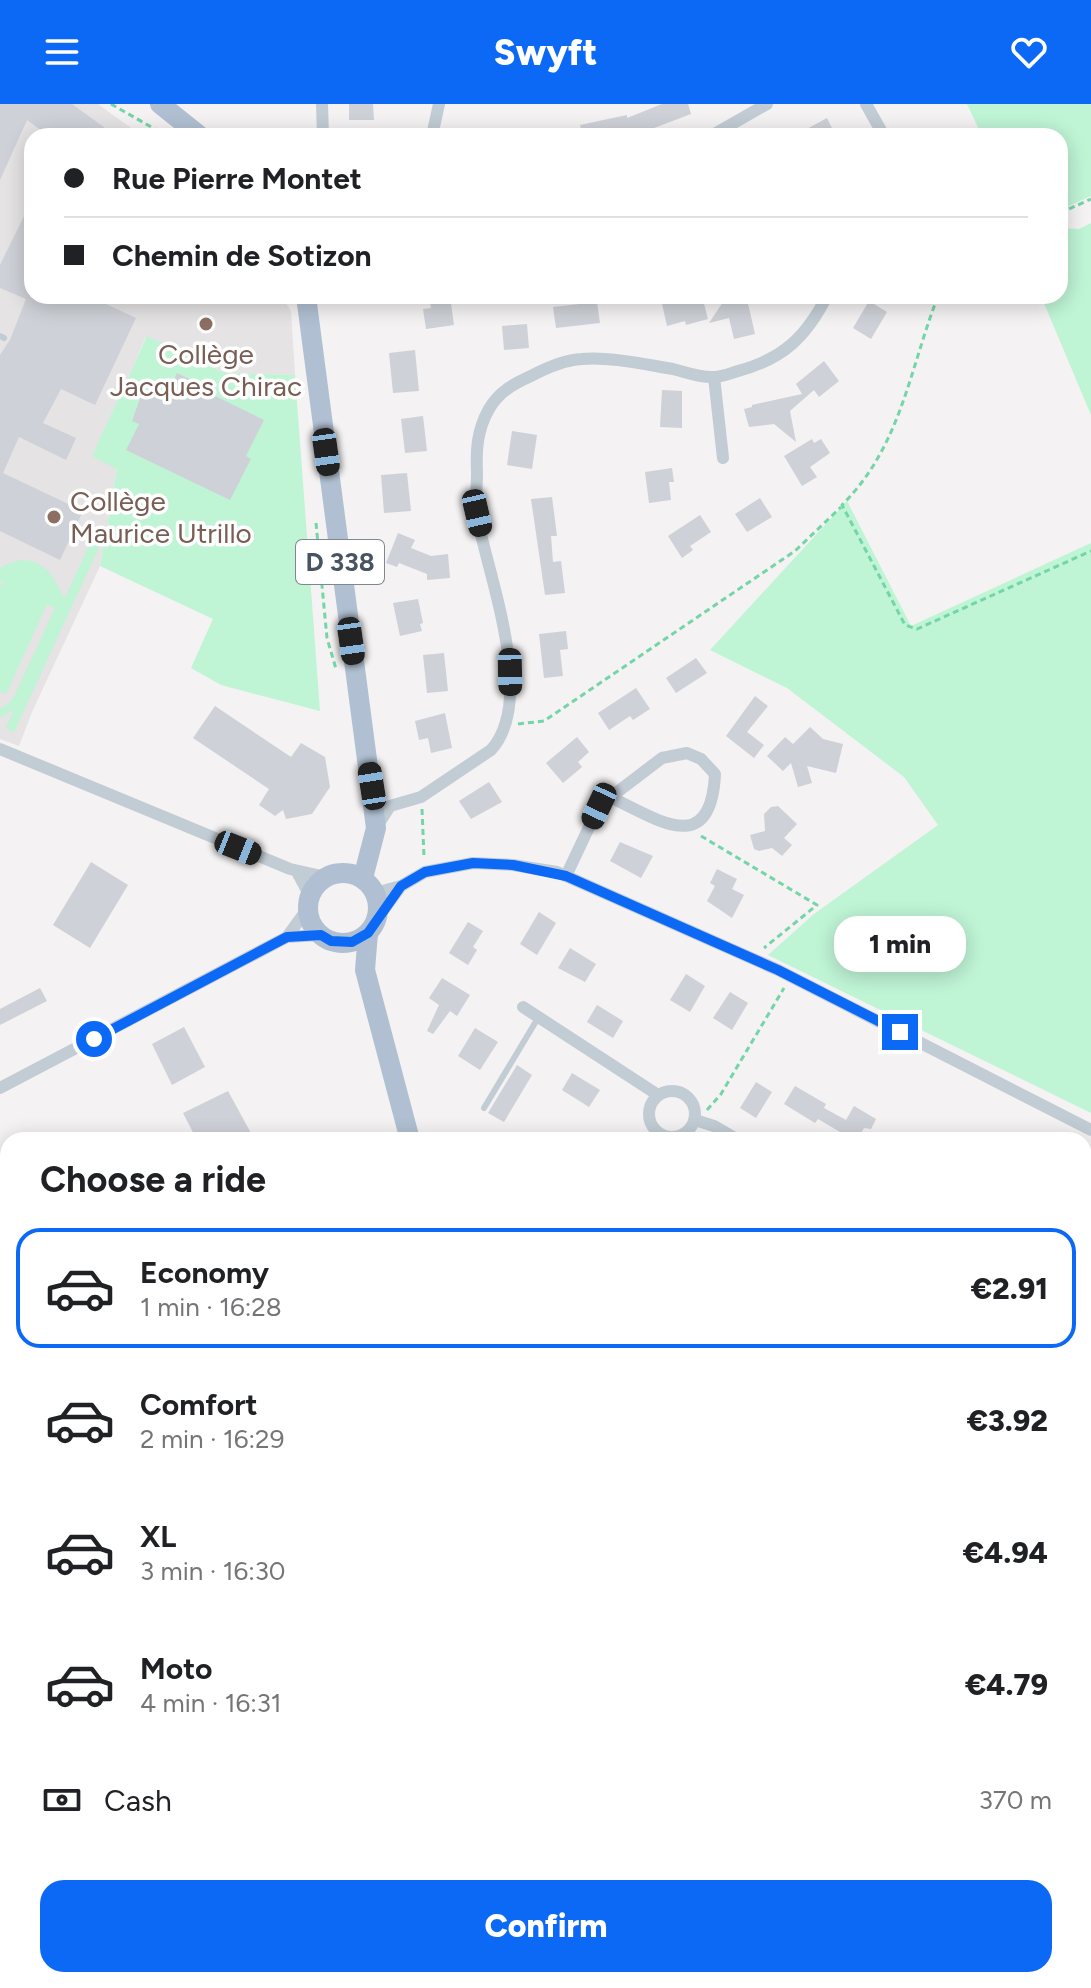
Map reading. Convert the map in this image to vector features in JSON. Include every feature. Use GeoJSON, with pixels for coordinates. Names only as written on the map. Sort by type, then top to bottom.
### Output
{"type":"FeatureCollection","features":[{"type":"Feature","properties":{"kind":"main road"},"geometry":{"type":"LineString","coordinates":[[160,104],[190,128]]}},
{"type":"Feature","properties":{"kind":"main road","name":"D 338"},"geometry":{"type":"LineString","coordinates":[[307,304],[376,828],[352,880]]}},
{"type":"Feature","properties":{"kind":"main road"},"geometry":{"type":"LineString","coordinates":[[365,970],[343,943],[321,935],[314,927],[309,902],[319,882],[352,880],[379,911],[372,926],[365,970],[408,1132]]}},
{"type":"Feature","properties":{"kind":"main road"},"geometry":{"type":"LineString","coordinates":[[343,943],[360,939],[372,926]]}},
{"type":"Feature","properties":{"kind":"street"},"geometry":{"type":"LineString","coordinates":[[322,104],[323,128]]}},
{"type":"Feature","properties":{"kind":"street"},"geometry":{"type":"LineString","coordinates":[[434,128],[439,104]]}},
{"type":"Feature","properties":{"kind":"street"},"geometry":{"type":"LineString","coordinates":[[725,128],[767,104]]}},
{"type":"Feature","properties":{"kind":"street"},"geometry":{"type":"LineString","coordinates":[[866,104],[880,128]]}},
{"type":"Feature","properties":{"kind":"street"},"geometry":{"type":"LineString","coordinates":[[376,828],[390,806],[421,797],[491,750],[499,742],[507,725],[511,709],[510,672],[477,513],[476,439],[489,409],[506,388],[544,369],[582,359],[645,364],[714,377],[753,367],[779,354],[812,324],[823,304]]}},
{"type":"Feature","properties":{"kind":"street"},"geometry":{"type":"LineString","coordinates":[[714,377],[723,458]]}},
{"type":"Feature","properties":{"kind":"street"},"geometry":{"type":"LineString","coordinates":[[0,749],[297,872],[401,886]]}},
{"type":"Feature","properties":{"kind":"street"},"geometry":{"type":"LineString","coordinates":[[566,876],[599,806],[610,797],[662,758],[687,753],[701,759],[715,774],[714,798],[700,821],[686,827],[672,826],[610,797]]}},
{"type":"Feature","properties":{"kind":"street"},"geometry":{"type":"LineString","coordinates":[[372,926],[401,886],[425,872],[473,863],[513,865],[566,876],[790,976],[1091,1130]]}},
{"type":"Feature","properties":{"kind":"street"},"geometry":{"type":"LineString","coordinates":[[287,937],[309,902],[297,872]]}},
{"type":"Feature","properties":{"kind":"street"},"geometry":{"type":"LineString","coordinates":[[0,1088],[287,937],[321,935]]}},
{"type":"Feature","properties":{"kind":"street"},"geometry":{"type":"LineString","coordinates":[[523,1007],[658,1095]]}},
{"type":"Feature","properties":{"kind":"street"},"geometry":{"type":"LineString","coordinates":[[656,1132],[649,1115],[653,1100],[664,1091],[678,1091],[690,1099],[695,1116],[692,1126],[685,1132]]}},
{"type":"Feature","properties":{"kind":"street"},"geometry":{"type":"LineString","coordinates":[[695,1116],[724,1132]]}},
{"type":"Feature","properties":{"kind":"lane"},"geometry":{"type":"LineString","coordinates":[[484,1108],[538,1017]]}},
{"type":"Feature","properties":{"kind":"path"},"geometry":{"type":"LineString","coordinates":[[111,104],[153,128]]}},
{"type":"Feature","properties":{"kind":"path"},"geometry":{"type":"LineString","coordinates":[[1068,209],[1091,199]]}},
{"type":"Feature","properties":{"kind":"path"},"geometry":{"type":"LineString","coordinates":[[507,725],[544,721],[795,551],[842,505],[878,463],[898,419],[935,304]]}},
{"type":"Feature","properties":{"kind":"path"},"geometry":{"type":"LineString","coordinates":[[842,505],[905,625],[917,629],[1091,551]]}},
{"type":"Feature","properties":{"kind":"path"},"geometry":{"type":"LineString","coordinates":[[421,797],[425,872]]}},
{"type":"Feature","properties":{"kind":"path"},"geometry":{"type":"LineString","coordinates":[[686,827],[817,905],[752,958]]}},
{"type":"Feature","properties":{"kind":"path"},"geometry":{"type":"LineString","coordinates":[[695,1116],[708,1110],[721,1094],[790,976]]}},
{"type":"Feature","properties":{"kind":"shaded area","name":"Collège Maurice Utrillo"},"geometry":{"type":"Polygon","coordinates":[[[0,104],[98,104],[131,128],[24,128],[24,304],[286,304],[291,311],[295,375],[224,373],[146,337],[93,456],[117,468],[100,566],[19,746],[0,739],[0,104]]]}},
{"type":"Feature","properties":{"kind":"green space"},"geometry":{"type":"Polygon","coordinates":[[[967,104],[1091,104],[1091,196],[1068,206],[1068,128],[978,128],[967,104]]]}},
{"type":"Feature","properties":{"kind":"green space"},"geometry":{"type":"Polygon","coordinates":[[[1091,223],[1091,415],[1044,304],[1068,304],[1068,228],[1079,229],[1091,223]]]}},
{"type":"Feature","properties":{"kind":"green space"},"geometry":{"type":"Polygon","coordinates":[[[147,336],[224,373],[295,375],[320,711],[221,685],[191,668],[213,619],[100,566],[117,469],[92,456],[147,336]]]}},
{"type":"Feature","properties":{"kind":"green space"},"geometry":{"type":"Polygon","coordinates":[[[847,501],[911,626],[1091,543],[1091,1113],[768,955],[814,914],[938,825],[904,777],[787,688],[710,650],[847,501]]]}},
{"type":"Feature","properties":{"kind":"green space"},"geometry":{"type":"Polygon","coordinates":[[[93,537],[102,541],[14,732],[6,728],[14,709],[0,718],[0,709],[12,701],[55,608],[47,604],[6,694],[0,691],[0,588],[2,583],[10,586],[0,581],[0,568],[23,560],[41,565],[60,589],[64,600],[93,537]]]}},
{"type":"Feature","properties":{"kind":"building"},"geometry":{"type":"Polygon","coordinates":[[[0,104],[72,104],[105,128],[38,128],[27,120],[0,180],[0,104]]]}},
{"type":"Feature","properties":{"kind":"building"},"geometry":{"type":"Polygon","coordinates":[[[349,104],[373,104],[374,120],[349,120],[349,104]]]}},
{"type":"Feature","properties":{"kind":"building"},"geometry":{"type":"Polygon","coordinates":[[[662,104],[688,104],[691,114],[654,128],[581,128],[580,125],[627,115],[627,118],[662,104]]]}},
{"type":"Feature","properties":{"kind":"building"},"geometry":{"type":"Polygon","coordinates":[[[827,118],[832,128],[809,128],[827,118]]]}},
{"type":"Feature","properties":{"kind":"building"},"geometry":{"type":"Polygon","coordinates":[[[24,216],[24,298],[0,288],[0,265],[24,216]]]}},
{"type":"Feature","properties":{"kind":"building"},"geometry":{"type":"Polygon","coordinates":[[[24,304],[106,304],[136,318],[95,405],[61,389],[43,423],[76,438],[66,460],[19,437],[3,473],[83,511],[60,560],[0,531],[0,355],[10,340],[24,304]]]}},
{"type":"Feature","properties":{"kind":"building"},"geometry":{"type":"Polygon","coordinates":[[[430,304],[451,304],[454,325],[426,329],[423,309],[431,308],[430,304]]]}},
{"type":"Feature","properties":{"kind":"building"},"geometry":{"type":"Polygon","coordinates":[[[597,304],[600,323],[556,328],[553,307],[597,304]]]}},
{"type":"Feature","properties":{"kind":"building"},"geometry":{"type":"Polygon","coordinates":[[[662,304],[704,304],[708,319],[667,326],[662,304]]]}},
{"type":"Feature","properties":{"kind":"building"},"geometry":{"type":"Polygon","coordinates":[[[722,304],[748,304],[755,334],[734,339],[729,318],[709,323],[722,304]]]}},
{"type":"Feature","properties":{"kind":"building"},"geometry":{"type":"Polygon","coordinates":[[[867,304],[874,304],[887,312],[871,339],[853,328],[867,304]]]}},
{"type":"Feature","properties":{"kind":"building"},"geometry":{"type":"Polygon","coordinates":[[[527,324],[529,348],[504,350],[502,326],[527,324]]]}},
{"type":"Feature","properties":{"kind":"building"},"geometry":{"type":"Polygon","coordinates":[[[415,350],[419,391],[393,393],[389,353],[415,350]]]}},
{"type":"Feature","properties":{"kind":"building"},"geometry":{"type":"Polygon","coordinates":[[[824,361],[839,381],[819,397],[814,390],[790,411],[796,442],[774,424],[749,427],[744,409],[802,394],[796,384],[824,361]]]}},
{"type":"Feature","properties":{"kind":"building"},"geometry":{"type":"Polygon","coordinates":[[[177,373],[264,420],[246,456],[251,459],[230,500],[126,450],[139,424],[132,421],[143,390],[162,398],[165,392],[168,393],[177,373]]]}},
{"type":"Feature","properties":{"kind":"building"},"geometry":{"type":"Polygon","coordinates":[[[662,390],[682,391],[682,428],[660,427],[662,390]]]}},
{"type":"Feature","properties":{"kind":"building"},"geometry":{"type":"Polygon","coordinates":[[[423,416],[427,451],[405,453],[401,419],[423,416]]]}},
{"type":"Feature","properties":{"kind":"building"},"geometry":{"type":"Polygon","coordinates":[[[512,431],[537,435],[532,469],[507,465],[512,431]]]}},
{"type":"Feature","properties":{"kind":"building"},"geometry":{"type":"Polygon","coordinates":[[[812,439],[814,443],[821,439],[830,453],[810,467],[817,477],[802,486],[784,456],[812,439]]]}},
{"type":"Feature","properties":{"kind":"building"},"geometry":{"type":"Polygon","coordinates":[[[672,468],[674,482],[669,482],[671,500],[649,503],[645,472],[672,468]]]}},
{"type":"Feature","properties":{"kind":"building"},"geometry":{"type":"Polygon","coordinates":[[[407,473],[411,511],[384,513],[381,475],[407,473]]]}},
{"type":"Feature","properties":{"kind":"building"},"geometry":{"type":"Polygon","coordinates":[[[552,497],[557,536],[551,536],[553,562],[561,561],[565,593],[545,595],[531,499],[552,497]]]}},
{"type":"Feature","properties":{"kind":"building"},"geometry":{"type":"Polygon","coordinates":[[[760,498],[772,517],[747,532],[735,514],[760,498]]]}},
{"type":"Feature","properties":{"kind":"building"},"geometry":{"type":"Polygon","coordinates":[[[700,515],[711,532],[690,546],[693,550],[682,558],[668,536],[700,515]]]}},
{"type":"Feature","properties":{"kind":"building"},"geometry":{"type":"Polygon","coordinates":[[[398,533],[415,540],[411,548],[431,556],[448,554],[450,578],[427,580],[427,574],[399,563],[397,567],[386,563],[398,533]]]}},
{"type":"Feature","properties":{"kind":"building"},"geometry":{"type":"Polygon","coordinates":[[[418,599],[422,631],[400,636],[393,603],[418,599]]]}},
{"type":"Feature","properties":{"kind":"building"},"geometry":{"type":"Polygon","coordinates":[[[566,631],[568,649],[560,650],[563,676],[544,678],[539,634],[566,631]]]}},
{"type":"Feature","properties":{"kind":"building"},"geometry":{"type":"Polygon","coordinates":[[[444,653],[448,691],[427,693],[423,655],[444,653]]]}},
{"type":"Feature","properties":{"kind":"building"},"geometry":{"type":"Polygon","coordinates":[[[696,658],[707,673],[676,693],[666,678],[696,658]]]}},
{"type":"Feature","properties":{"kind":"building"},"geometry":{"type":"Polygon","coordinates":[[[636,688],[650,709],[633,720],[630,716],[609,730],[598,713],[636,688]]]}},
{"type":"Feature","properties":{"kind":"building"},"geometry":{"type":"Polygon","coordinates":[[[755,696],[768,706],[747,732],[764,745],[754,758],[726,736],[755,696]]]}},
{"type":"Feature","properties":{"kind":"building"},"geometry":{"type":"Polygon","coordinates":[[[215,706],[291,757],[301,743],[325,757],[330,787],[312,814],[286,819],[283,810],[275,816],[259,805],[269,789],[193,738],[215,706]]]}},
{"type":"Feature","properties":{"kind":"building"},"geometry":{"type":"Polygon","coordinates":[[[445,713],[452,748],[431,753],[428,738],[419,740],[415,721],[445,713]]]}},
{"type":"Feature","properties":{"kind":"building"},"geometry":{"type":"Polygon","coordinates":[[[810,727],[823,739],[843,744],[836,773],[807,766],[812,783],[798,787],[791,763],[783,771],[767,756],[785,737],[793,744],[810,727]]]}},
{"type":"Feature","properties":{"kind":"building"},"geometry":{"type":"Polygon","coordinates":[[[577,737],[589,752],[578,762],[582,767],[563,783],[546,763],[577,737]]]}},
{"type":"Feature","properties":{"kind":"building"},"geometry":{"type":"Polygon","coordinates":[[[489,782],[502,802],[471,819],[459,801],[489,782]]]}},
{"type":"Feature","properties":{"kind":"building"},"geometry":{"type":"Polygon","coordinates":[[[778,806],[797,824],[784,838],[792,845],[782,856],[772,848],[754,849],[750,835],[765,831],[764,814],[771,807],[778,806]]]}},
{"type":"Feature","properties":{"kind":"building"},"geometry":{"type":"Polygon","coordinates":[[[620,842],[653,856],[641,878],[610,861],[620,842]]]}},
{"type":"Feature","properties":{"kind":"building"},"geometry":{"type":"Polygon","coordinates":[[[91,862],[128,885],[90,948],[53,925],[91,862]]]}},
{"type":"Feature","properties":{"kind":"building"},"geometry":{"type":"Polygon","coordinates":[[[717,869],[737,879],[732,889],[744,895],[732,918],[707,901],[715,886],[710,883],[717,869]]]}},
{"type":"Feature","properties":{"kind":"building"},"geometry":{"type":"Polygon","coordinates":[[[539,912],[556,923],[537,955],[520,944],[539,912]]]}},
{"type":"Feature","properties":{"kind":"building"},"geometry":{"type":"Polygon","coordinates":[[[468,922],[483,931],[473,947],[477,950],[468,965],[449,953],[468,922]]]}},
{"type":"Feature","properties":{"kind":"building"},"geometry":{"type":"Polygon","coordinates":[[[570,948],[596,964],[585,982],[558,968],[570,948]]]}},
{"type":"Feature","properties":{"kind":"building"},"geometry":{"type":"Polygon","coordinates":[[[686,974],[705,986],[690,1012],[670,1000],[686,974]]]}},
{"type":"Feature","properties":{"kind":"building"},"geometry":{"type":"Polygon","coordinates":[[[442,978],[470,995],[457,1016],[450,1011],[433,1034],[427,1031],[439,1005],[429,998],[442,978]]]}},
{"type":"Feature","properties":{"kind":"building"},"geometry":{"type":"Polygon","coordinates":[[[40,988],[47,1001],[0,1025],[0,1009],[40,988]]]}},
{"type":"Feature","properties":{"kind":"building"},"geometry":{"type":"Polygon","coordinates":[[[730,992],[748,1003],[732,1030],[713,1018],[730,992]]]}},
{"type":"Feature","properties":{"kind":"building"},"geometry":{"type":"Polygon","coordinates":[[[597,1005],[623,1021],[613,1038],[587,1022],[597,1005]]]}},
{"type":"Feature","properties":{"kind":"building"},"geometry":{"type":"Polygon","coordinates":[[[184,1027],[205,1067],[172,1085],[152,1044],[184,1027]]]}},
{"type":"Feature","properties":{"kind":"building"},"geometry":{"type":"Polygon","coordinates":[[[475,1028],[498,1042],[480,1070],[458,1056],[475,1028]]]}},
{"type":"Feature","properties":{"kind":"building"},"geometry":{"type":"Polygon","coordinates":[[[517,1065],[532,1075],[504,1122],[488,1113],[517,1065]]]}},
{"type":"Feature","properties":{"kind":"building"},"geometry":{"type":"Polygon","coordinates":[[[572,1073],[600,1090],[589,1107],[562,1090],[572,1073]]]}},
{"type":"Feature","properties":{"kind":"building"},"geometry":{"type":"Polygon","coordinates":[[[756,1082],[772,1092],[756,1118],[740,1108],[756,1082]]]}},
{"type":"Feature","properties":{"kind":"building"},"geometry":{"type":"Polygon","coordinates":[[[795,1086],[846,1120],[854,1106],[876,1119],[871,1129],[840,1132],[818,1119],[815,1123],[784,1104],[795,1086]]]}},
{"type":"Feature","properties":{"kind":"building"},"geometry":{"type":"Polygon","coordinates":[[[228,1091],[250,1132],[193,1132],[183,1113],[228,1091]]]}},
{"type":"Feature","properties":{"kind":"place","name":"Collège Jacques Chirac"},"geometry":{"type":"Point","coordinates":[206,324]}},
{"type":"Feature","properties":{"kind":"place","name":"Collège Maurice Utrillo"},"geometry":{"type":"Point","coordinates":[54,517]}},
{"type":"Feature","properties":{"kind":"route"},"geometry":{"type":"LineString","coordinates":[[94,1039],[287,937],[321,935],[343,943],[360,939],[373,927],[401,886],[425,872],[473,863],[557,872],[778,970],[900,1032]]}}]}
